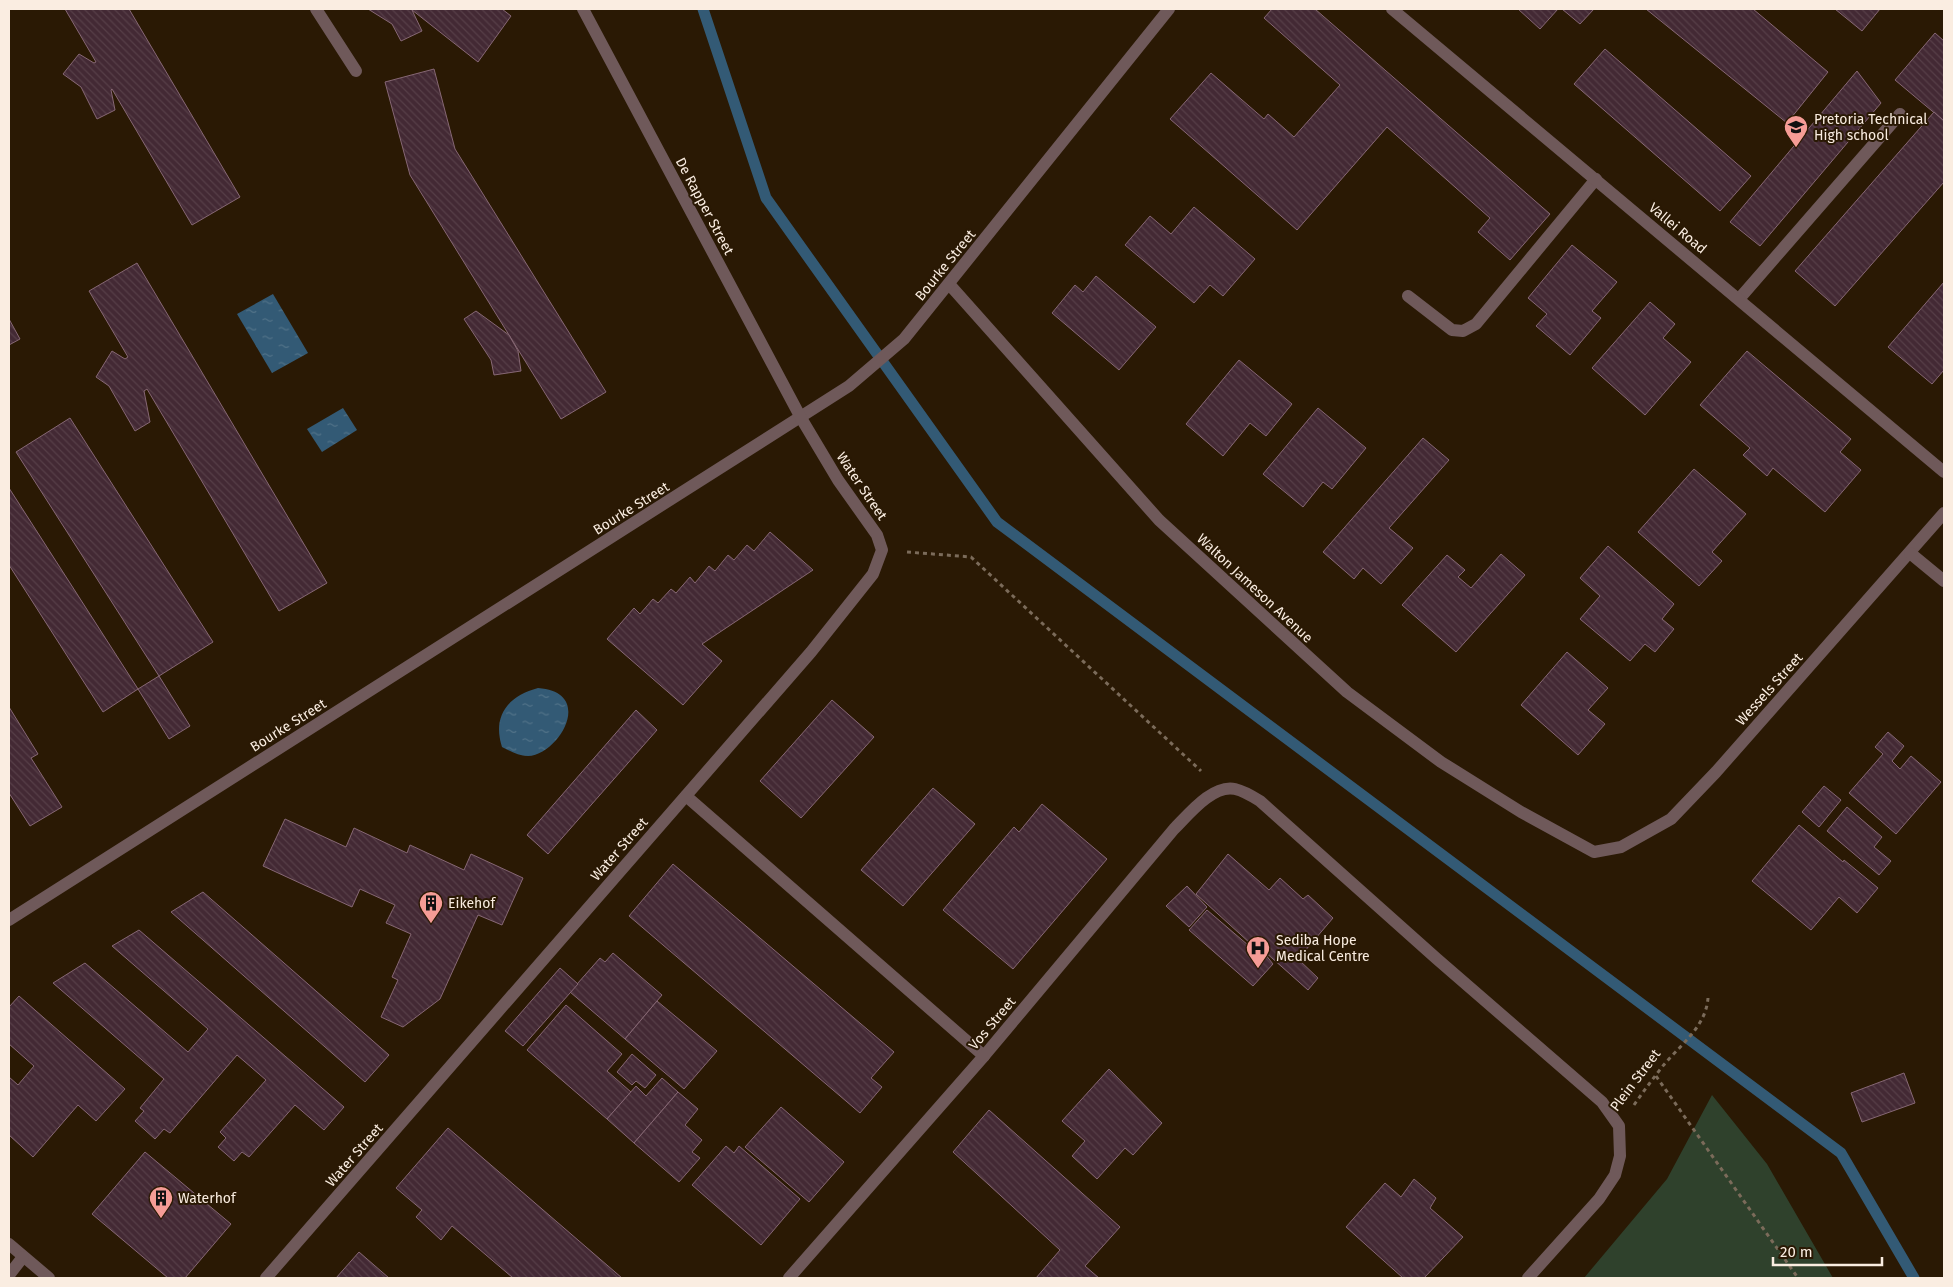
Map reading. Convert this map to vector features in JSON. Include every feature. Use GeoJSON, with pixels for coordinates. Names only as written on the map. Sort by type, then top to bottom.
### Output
{"type":"FeatureCollection","features":[{"type":"Feature","properties":{"kind":"street"},"geometry":{"type":"LineString","coordinates":[[316,9],[356,71]]}},
{"type":"Feature","properties":{"kind":"street","name":"De Rapper Street"},"geometry":{"type":"LineString","coordinates":[[583,9],[801,418]]}},
{"type":"Feature","properties":{"kind":"street","name":"Bourke Street"},"geometry":{"type":"LineString","coordinates":[[9,920],[849,386],[904,339],[1169,9]]}},
{"type":"Feature","properties":{"kind":"street","name":"Vallei Road"},"geometry":{"type":"LineString","coordinates":[[1392,9],[1944,472]]}},
{"type":"Feature","properties":{"kind":"street"},"geometry":{"type":"LineString","coordinates":[[1739,299],[1900,114]]}},
{"type":"Feature","properties":{"kind":"street"},"geometry":{"type":"LineString","coordinates":[[1408,296],[1452,330],[1462,331],[1476,324],[1596,179]]}},
{"type":"Feature","properties":{"kind":"street","name":"Walton Jameson Avenue"},"geometry":{"type":"LineString","coordinates":[[950,284],[1160,520],[1347,692],[1441,762],[1521,812],[1594,852]]}},
{"type":"Feature","properties":{"kind":"street","name":"Water Street"},"geometry":{"type":"LineString","coordinates":[[266,1278],[824,636],[873,574],[882,550],[877,535],[838,480],[801,418]]}},
{"type":"Feature","properties":{"kind":"street","name":"Wessels Street"},"geometry":{"type":"LineString","coordinates":[[1594,852],[1621,847],[1671,819],[1716,772],[1944,513]]}},
{"type":"Feature","properties":{"kind":"street"},"geometry":{"type":"LineString","coordinates":[[1910,553],[1944,581]]}},
{"type":"Feature","properties":{"kind":"street"},"geometry":{"type":"LineString","coordinates":[[1220,789],[1234,789],[1260,801],[1437,959],[1602,1102],[1619,1126]]}},
{"type":"Feature","properties":{"kind":"street","name":"Vos Street"},"geometry":{"type":"LineString","coordinates":[[789,1278],[984,1056],[1174,829],[1198,805],[1220,789]]}},
{"type":"Feature","properties":{"kind":"street"},"geometry":{"type":"LineString","coordinates":[[686,796],[984,1056]]}},
{"type":"Feature","properties":{"kind":"street","name":"Plein Street"},"geometry":{"type":"LineString","coordinates":[[1528,1278],[1599,1199],[1615,1175],[1620,1156],[1619,1126]]}},
{"type":"Feature","properties":{"kind":"street"},"geometry":{"type":"LineString","coordinates":[[9,1244],[49,1278]]}},
{"type":"Feature","properties":{"kind":"street"},"geometry":{"type":"LineString","coordinates":[[9,1275],[24,1257]]}},
{"type":"Feature","properties":{"kind":"path"},"geometry":{"type":"LineString","coordinates":[[882,550],[971,557],[1220,789]]}},
{"type":"Feature","properties":{"kind":"path","name":"Plein Street"},"geometry":{"type":"LineString","coordinates":[[1619,1126],[1662,1068],[1700,1023],[1708,1008],[1708,998]]}},
{"type":"Feature","properties":{"kind":"path"},"geometry":{"type":"LineString","coordinates":[[1656,1076],[1798,1278]]}},
{"type":"Feature","properties":{"kind":"green space"},"geometry":{"type":"Polygon","coordinates":[[[1712,1095],[1767,1164],[1833,1278],[1584,1278],[1667,1179],[1712,1095]]]}},
{"type":"Feature","properties":{"kind":"water"},"geometry":{"type":"Polygon","coordinates":[[[273,294],[308,353],[272,373],[237,314],[273,294]]]}},
{"type":"Feature","properties":{"kind":"water"},"geometry":{"type":"Polygon","coordinates":[[[343,408],[357,430],[322,452],[307,429],[343,408]]]}},
{"type":"Feature","properties":{"kind":"water"},"geometry":{"type":"Polygon","coordinates":[[[538,688],[555,692],[565,700],[568,711],[566,723],[560,735],[540,753],[528,756],[521,755],[502,747],[499,736],[501,717],[505,709],[518,696],[538,688]]]}},
{"type":"Feature","properties":{"kind":"building"},"geometry":{"type":"Polygon","coordinates":[[[65,9],[129,9],[240,197],[192,225],[112,89],[115,110],[97,119],[81,87],[63,74],[79,54],[94,63],[96,62],[65,9]]]}},
{"type":"Feature","properties":{"kind":"building"},"geometry":{"type":"Polygon","coordinates":[[[368,9],[502,9],[511,16],[478,62],[412,10],[422,31],[401,41],[392,24],[368,9]]]}},
{"type":"Feature","properties":{"kind":"building"},"geometry":{"type":"Polygon","coordinates":[[[1272,9],[1315,9],[1550,214],[1510,260],[1478,232],[1490,218],[1387,127],[1297,230],[1170,119],[1211,73],[1264,119],[1268,114],[1294,137],[1340,85],[1264,18],[1272,9]]]}},
{"type":"Feature","properties":{"kind":"building"},"geometry":{"type":"Polygon","coordinates":[[[1518,9],[1558,9],[1540,29],[1518,9]]]}},
{"type":"Feature","properties":{"kind":"building"},"geometry":{"type":"Polygon","coordinates":[[[1562,9],[1594,9],[1580,24],[1562,9]]]}},
{"type":"Feature","properties":{"kind":"building"},"geometry":{"type":"Polygon","coordinates":[[[1646,9],[1753,9],[1828,72],[1787,123],[1646,9]]]}},
{"type":"Feature","properties":{"kind":"building"},"geometry":{"type":"Polygon","coordinates":[[[1835,9],[1880,9],[1862,31],[1835,9]]]}},
{"type":"Feature","properties":{"kind":"building"},"geometry":{"type":"Polygon","coordinates":[[[1935,33],[1944,41],[1944,121],[1895,80],[1935,33]]]}},
{"type":"Feature","properties":{"kind":"building"},"geometry":{"type":"Polygon","coordinates":[[[1605,49],[1751,176],[1720,211],[1574,84],[1605,49]]]}},
{"type":"Feature","properties":{"kind":"building"},"geometry":{"type":"Polygon","coordinates":[[[434,69],[455,149],[606,392],[561,419],[410,175],[385,82],[434,69]]]}},
{"type":"Feature","properties":{"kind":"building"},"geometry":{"type":"Polygon","coordinates":[[[1857,71],[1881,103],[1760,246],[1730,222],[1857,71]]]}},
{"type":"Feature","properties":{"kind":"building"},"geometry":{"type":"Polygon","coordinates":[[[1934,112],[1944,121],[1944,182],[1835,306],[1795,271],[1934,112]]]}},
{"type":"Feature","properties":{"kind":"building"},"geometry":{"type":"Polygon","coordinates":[[[1194,207],[1255,259],[1223,296],[1210,285],[1194,303],[1125,245],[1150,216],[1171,234],[1194,207]]]}},
{"type":"Feature","properties":{"kind":"building"},"geometry":{"type":"Polygon","coordinates":[[[1572,245],[1617,282],[1592,311],[1601,318],[1570,355],[1536,326],[1547,314],[1528,298],[1572,245]]]}},
{"type":"Feature","properties":{"kind":"building"},"geometry":{"type":"Polygon","coordinates":[[[137,263],[327,583],[279,611],[147,389],[144,391],[150,422],[135,431],[109,386],[96,377],[112,351],[125,359],[128,357],[89,291],[137,263]]]}},
{"type":"Feature","properties":{"kind":"building"},"geometry":{"type":"Polygon","coordinates":[[[1096,276],[1156,327],[1119,370],[1052,313],[1075,285],[1083,292],[1096,276]]]}},
{"type":"Feature","properties":{"kind":"building"},"geometry":{"type":"Polygon","coordinates":[[[1944,282],[1944,370],[1932,384],[1888,347],[1944,282]]]}},
{"type":"Feature","properties":{"kind":"building"},"geometry":{"type":"Polygon","coordinates":[[[1650,302],[1675,324],[1663,338],[1691,362],[1645,415],[1592,368],[1650,302]]]}},
{"type":"Feature","properties":{"kind":"building"},"geometry":{"type":"Polygon","coordinates":[[[476,311],[509,335],[518,351],[521,371],[494,375],[491,360],[464,319],[476,311]]]}},
{"type":"Feature","properties":{"kind":"building"},"geometry":{"type":"Polygon","coordinates":[[[9,319],[20,339],[9,345],[9,319]]]}},
{"type":"Feature","properties":{"kind":"building"},"geometry":{"type":"Polygon","coordinates":[[[1747,351],[1851,439],[1840,452],[1861,470],[1825,512],[1773,468],[1767,476],[1743,455],[1750,448],[1700,405],[1747,351]]]}},
{"type":"Feature","properties":{"kind":"building"},"geometry":{"type":"Polygon","coordinates":[[[1239,360],[1292,404],[1266,436],[1250,423],[1223,456],[1186,424],[1239,360]]]}},
{"type":"Feature","properties":{"kind":"building"},"geometry":{"type":"Polygon","coordinates":[[[1318,408],[1366,448],[1332,489],[1323,482],[1303,507],[1263,474],[1318,408]]]}},
{"type":"Feature","properties":{"kind":"building"},"geometry":{"type":"Polygon","coordinates":[[[70,418],[213,642],[159,676],[16,452],[70,418]]]}},
{"type":"Feature","properties":{"kind":"building"},"geometry":{"type":"Polygon","coordinates":[[[1423,438],[1449,460],[1389,528],[1413,548],[1381,584],[1363,568],[1354,579],[1323,552],[1423,438]]]}},
{"type":"Feature","properties":{"kind":"building"},"geometry":{"type":"Polygon","coordinates":[[[1694,469],[1746,514],[1712,552],[1722,561],[1699,586],[1638,532],[1694,469]]]}},
{"type":"Feature","properties":{"kind":"building"},"geometry":{"type":"Polygon","coordinates":[[[9,488],[138,689],[103,712],[9,565],[9,488]]]}},
{"type":"Feature","properties":{"kind":"building"},"geometry":{"type":"Polygon","coordinates":[[[770,532],[813,570],[702,644],[722,661],[683,705],[607,639],[634,608],[640,614],[653,599],[658,603],[671,589],[676,593],[690,577],[695,583],[709,566],[715,571],[728,555],[734,560],[747,545],[754,551],[770,532]]]}},
{"type":"Feature","properties":{"kind":"building"},"geometry":{"type":"Polygon","coordinates":[[[1608,546],[1674,604],[1662,619],[1674,629],[1655,652],[1645,644],[1630,661],[1580,619],[1600,596],[1580,578],[1608,546]]]}},
{"type":"Feature","properties":{"kind":"building"},"geometry":{"type":"Polygon","coordinates":[[[1501,554],[1525,575],[1456,652],[1402,605],[1447,555],[1465,570],[1458,577],[1471,588],[1501,554]]]}},
{"type":"Feature","properties":{"kind":"building"},"geometry":{"type":"Polygon","coordinates":[[[1567,652],[1608,688],[1588,710],[1605,724],[1578,755],[1521,705],[1567,652]]]}},
{"type":"Feature","properties":{"kind":"building"},"geometry":{"type":"Polygon","coordinates":[[[159,676],[190,726],[169,739],[138,689],[159,676]]]}},
{"type":"Feature","properties":{"kind":"building"},"geometry":{"type":"Polygon","coordinates":[[[832,700],[874,737],[801,818],[760,781],[832,700]]]}},
{"type":"Feature","properties":{"kind":"building"},"geometry":{"type":"Polygon","coordinates":[[[9,707],[38,754],[31,758],[62,807],[30,826],[9,793],[9,707]]]}},
{"type":"Feature","properties":{"kind":"building"},"geometry":{"type":"Polygon","coordinates":[[[636,710],[657,730],[548,854],[527,835],[636,710]]]}},
{"type":"Feature","properties":{"kind":"building"},"geometry":{"type":"Polygon","coordinates":[[[1888,732],[1904,746],[1892,761],[1900,769],[1911,756],[1941,782],[1896,834],[1849,793],[1883,754],[1875,747],[1888,732]]]}},
{"type":"Feature","properties":{"kind":"building"},"geometry":{"type":"Polygon","coordinates":[[[1824,786],[1841,800],[1819,827],[1802,812],[1824,786]]]}},
{"type":"Feature","properties":{"kind":"building"},"geometry":{"type":"Polygon","coordinates":[[[933,788],[975,824],[903,906],[861,870],[933,788]]]}},
{"type":"Feature","properties":{"kind":"building"},"geometry":{"type":"Polygon","coordinates":[[[1042,804],[1107,859],[1013,969],[943,910],[1014,827],[1019,832],[1042,804]]]}},
{"type":"Feature","properties":{"kind":"building"},"geometry":{"type":"Polygon","coordinates":[[[1847,807],[1882,837],[1874,847],[1891,861],[1879,875],[1827,831],[1847,807]]]}},
{"type":"Feature","properties":{"kind":"building","name":"Eikehof"},"geometry":{"type":"Polygon","coordinates":[[[285,819],[346,847],[354,828],[407,853],[410,845],[464,870],[471,854],[523,878],[502,925],[478,915],[440,999],[403,1027],[381,1017],[398,980],[392,977],[411,934],[386,923],[395,905],[360,889],[352,907],[263,866],[285,819]]]}},
{"type":"Feature","properties":{"kind":"building"},"geometry":{"type":"Polygon","coordinates":[[[1799,825],[1878,888],[1857,913],[1839,897],[1811,930],[1752,881],[1799,825]]]}},
{"type":"Feature","properties":{"kind":"building"},"geometry":{"type":"Polygon","coordinates":[[[1228,854],[1269,890],[1280,878],[1303,899],[1308,895],[1333,918],[1298,959],[1318,978],[1308,990],[1264,951],[1262,954],[1196,894],[1228,854]]]}},
{"type":"Feature","properties":{"kind":"building"},"geometry":{"type":"Polygon","coordinates":[[[673,864],[894,1052],[871,1078],[882,1087],[860,1113],[629,916],[673,864]]]}},
{"type":"Feature","properties":{"kind":"building"},"geometry":{"type":"Polygon","coordinates":[[[1187,886],[1207,907],[1189,927],[1166,906],[1187,886]]]}},
{"type":"Feature","properties":{"kind":"building"},"geometry":{"type":"Polygon","coordinates":[[[203,892],[389,1055],[365,1082],[171,912],[203,892]]]}},
{"type":"Feature","properties":{"kind":"building"},"geometry":{"type":"Polygon","coordinates":[[[1207,910],[1262,957],[1265,954],[1273,964],[1253,986],[1189,930],[1207,910]]]}},
{"type":"Feature","properties":{"kind":"building"},"geometry":{"type":"Polygon","coordinates":[[[139,930],[344,1107],[324,1130],[295,1105],[249,1157],[242,1152],[234,1161],[218,1147],[226,1138],[220,1132],[266,1080],[237,1055],[170,1133],[164,1129],[155,1139],[135,1121],[144,1111],[140,1108],[164,1079],[53,983],[85,963],[188,1052],[208,1029],[112,946],[139,930]]]}},
{"type":"Feature","properties":{"kind":"building"},"geometry":{"type":"Polygon","coordinates":[[[613,953],[662,995],[625,1039],[570,992],[600,958],[605,962],[613,953]]]}},
{"type":"Feature","properties":{"kind":"building"},"geometry":{"type":"Polygon","coordinates":[[[560,968],[578,984],[523,1046],[505,1031],[560,968]]]}},
{"type":"Feature","properties":{"kind":"building"},"geometry":{"type":"Polygon","coordinates":[[[19,996],[125,1089],[96,1121],[78,1105],[33,1157],[9,1135],[9,1077],[18,1085],[34,1066],[9,1044],[9,1007],[19,996]]]}},
{"type":"Feature","properties":{"kind":"building"},"geometry":{"type":"Polygon","coordinates":[[[657,1001],[717,1051],[684,1089],[625,1039],[657,1001]]]}},
{"type":"Feature","properties":{"kind":"building"},"geometry":{"type":"Polygon","coordinates":[[[566,1005],[622,1054],[607,1071],[631,1092],[607,1119],[527,1050],[566,1005]]]}},
{"type":"Feature","properties":{"kind":"building"},"geometry":{"type":"Polygon","coordinates":[[[632,1054],[656,1075],[645,1088],[636,1081],[632,1085],[617,1072],[632,1054]]]}},
{"type":"Feature","properties":{"kind":"building"},"geometry":{"type":"Polygon","coordinates":[[[1109,1069],[1162,1123],[1133,1155],[1125,1148],[1097,1179],[1072,1156],[1085,1141],[1062,1121],[1109,1069]]]}},
{"type":"Feature","properties":{"kind":"building"},"geometry":{"type":"Polygon","coordinates":[[[1904,1073],[1915,1103],[1862,1122],[1851,1093],[1904,1073]]]}},
{"type":"Feature","properties":{"kind":"building"},"geometry":{"type":"Polygon","coordinates":[[[662,1078],[678,1092],[634,1143],[607,1119],[636,1086],[646,1096],[662,1078]]]}},
{"type":"Feature","properties":{"kind":"building"},"geometry":{"type":"Polygon","coordinates":[[[678,1092],[698,1109],[685,1125],[702,1140],[692,1152],[700,1158],[679,1182],[634,1143],[678,1092]]]}},
{"type":"Feature","properties":{"kind":"building"},"geometry":{"type":"Polygon","coordinates":[[[781,1107],[844,1162],[809,1202],[745,1147],[781,1107]]]}},
{"type":"Feature","properties":{"kind":"building"},"geometry":{"type":"Polygon","coordinates":[[[989,1110],[1120,1227],[1085,1266],[1099,1278],[1036,1278],[1060,1250],[953,1152],[989,1110]]]}},
{"type":"Feature","properties":{"kind":"building"},"geometry":{"type":"Polygon","coordinates":[[[448,1128],[622,1278],[513,1278],[452,1226],[441,1240],[416,1217],[422,1210],[396,1188],[448,1128]]]}},
{"type":"Feature","properties":{"kind":"building"},"geometry":{"type":"Polygon","coordinates":[[[726,1146],[734,1153],[739,1146],[800,1199],[761,1245],[692,1185],[726,1146]]]}},
{"type":"Feature","properties":{"kind":"building","name":"Waterhof"},"geometry":{"type":"Polygon","coordinates":[[[145,1152],[231,1224],[185,1278],[168,1278],[92,1214],[145,1152]]]}},
{"type":"Feature","properties":{"kind":"building"},"geometry":{"type":"Polygon","coordinates":[[[1414,1179],[1436,1198],[1430,1208],[1463,1237],[1424,1278],[1403,1278],[1346,1227],[1385,1183],[1401,1197],[1414,1179]]]}},
{"type":"Feature","properties":{"kind":"building"},"geometry":{"type":"Polygon","coordinates":[[[359,1252],[389,1278],[336,1278],[359,1252]]]}},
{"type":"Feature","properties":{"kind":"waterway"},"geometry":{"type":"LineString","coordinates":[[703,9],[766,198],[997,522],[1841,1153],[1914,1278]]}},
{"type":"Feature","properties":{"kind":"place","name":"Pretoria Technical High school"},"geometry":{"type":"Point","coordinates":[1796,148]}},
{"type":"Feature","properties":{"kind":"place","name":"Eikehof"},"geometry":{"type":"Point","coordinates":[431,924]}},
{"type":"Feature","properties":{"kind":"place","name":"Sediba Hope Medical Centre"},"geometry":{"type":"Point","coordinates":[1258,969]}},
{"type":"Feature","properties":{"kind":"place","name":"Waterhof"},"geometry":{"type":"Point","coordinates":[161,1219]}}]}
